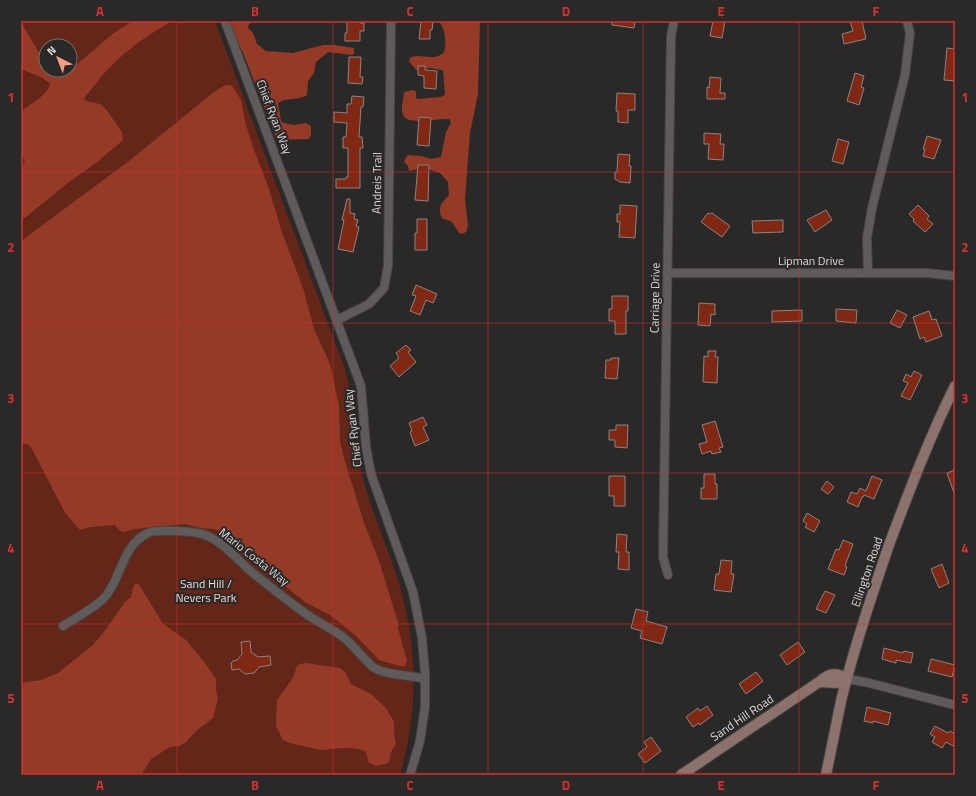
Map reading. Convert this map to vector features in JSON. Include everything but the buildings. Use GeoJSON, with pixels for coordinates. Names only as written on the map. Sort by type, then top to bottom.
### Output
{"type":"FeatureCollection","features":[{"type":"Feature","properties":{"kind":"main road","name":"Ellington Road"},"geometry":{"type":"LineString","coordinates":[[826,775],[847,679],[877,579],[906,498],[940,416],[955,386]]}},
{"type":"Feature","properties":{"kind":"main road","name":"Sand Hill Road"},"geometry":{"type":"LineString","coordinates":[[681,775],[819,682],[838,683],[847,679]]}},
{"type":"Feature","properties":{"kind":"street","name":"Chief Ryan Way"},"geometry":{"type":"LineString","coordinates":[[225,21],[361,386],[366,447],[371,474],[413,592],[422,638],[425,679],[424,707],[420,741],[410,775]]}},
{"type":"Feature","properties":{"kind":"street","name":"Andreis Trail"},"geometry":{"type":"LineString","coordinates":[[337,320],[368,306],[384,288],[388,266],[391,21]]}},
{"type":"Feature","properties":{"kind":"street","name":"Carriage Drive"},"geometry":{"type":"LineString","coordinates":[[668,575],[663,556],[671,36],[674,21]]}},
{"type":"Feature","properties":{"kind":"street"},"geometry":{"type":"LineString","coordinates":[[868,273],[867,238],[872,208],[906,75],[910,33],[907,21]]}},
{"type":"Feature","properties":{"kind":"street","name":"Lipman Drive"},"geometry":{"type":"LineString","coordinates":[[667,273],[926,273],[955,276]]}},
{"type":"Feature","properties":{"kind":"street","name":"Mario Costa Way"},"geometry":{"type":"LineString","coordinates":[[63,626],[96,605],[105,597],[114,584],[126,554],[137,540],[156,530],[195,532],[205,535],[218,542],[253,573],[307,614],[344,637],[374,667],[390,673],[416,676],[425,679]]}},
{"type":"Feature","properties":{"kind":"street"},"geometry":{"type":"LineString","coordinates":[[847,679],[955,704]]}},
{"type":"Feature","properties":{"kind":"green space","name":"Sand Hill / Nevers Park"},"geometry":{"type":"Polygon","coordinates":[[[21,21],[215,21],[345,369],[361,471],[404,602],[409,627],[414,676],[410,725],[400,775],[21,775],[21,21]]]}},
{"type":"Feature","properties":{"kind":"shaded area"},"geometry":{"type":"Polygon","coordinates":[[[133,21],[172,21],[139,42],[120,57],[84,98],[86,101],[100,104],[106,109],[122,132],[122,141],[21,221],[21,166],[25,161],[21,154],[21,111],[49,88],[50,84],[43,78],[78,78],[78,63],[115,32],[133,21]]]}},
{"type":"Feature","properties":{"kind":"shaded area"},"geometry":{"type":"Polygon","coordinates":[[[228,21],[254,21],[249,24],[248,28],[253,33],[257,44],[266,51],[293,53],[323,45],[354,48],[354,54],[352,55],[328,52],[316,62],[314,73],[308,81],[307,95],[278,103],[281,121],[294,125],[306,123],[311,126],[311,135],[309,139],[281,140],[276,138],[244,55],[228,21]]]}},
{"type":"Feature","properties":{"kind":"shaded area"},"geometry":{"type":"Polygon","coordinates":[[[439,21],[480,21],[478,94],[470,133],[465,199],[468,226],[466,232],[462,234],[459,233],[452,222],[442,218],[440,208],[444,200],[449,195],[448,182],[440,173],[431,170],[422,168],[409,171],[408,166],[404,162],[408,155],[421,156],[431,159],[441,157],[446,132],[451,123],[449,119],[424,121],[410,120],[403,115],[402,112],[404,92],[414,90],[416,92],[416,98],[418,99],[440,97],[445,95],[443,70],[430,68],[416,70],[409,61],[410,58],[414,56],[436,57],[444,52],[445,36],[439,21]]]}},
{"type":"Feature","properties":{"kind":"shaded area"},"geometry":{"type":"Polygon","coordinates":[[[21,22],[38,51],[38,76],[21,69],[21,22]]]}},
{"type":"Feature","properties":{"kind":"shaded area"},"geometry":{"type":"Polygon","coordinates":[[[225,85],[230,85],[233,87],[241,100],[245,122],[268,186],[282,232],[304,291],[314,329],[330,364],[339,406],[340,441],[344,458],[364,523],[379,561],[398,622],[398,628],[407,661],[403,667],[379,660],[355,635],[330,615],[305,602],[275,578],[237,540],[215,529],[200,528],[185,524],[134,529],[125,532],[120,531],[115,525],[90,527],[80,530],[65,513],[31,447],[27,444],[21,444],[21,241],[129,161],[214,92],[225,85]]]}},
{"type":"Feature","properties":{"kind":"shaded area"},"geometry":{"type":"Polygon","coordinates":[[[135,584],[140,586],[163,624],[186,640],[216,679],[218,699],[213,718],[196,731],[185,743],[179,746],[170,747],[151,759],[141,775],[21,775],[21,683],[41,680],[58,673],[93,645],[125,602],[131,597],[135,584]]]}},
{"type":"Feature","properties":{"kind":"shaded area"},"geometry":{"type":"Polygon","coordinates":[[[306,663],[340,668],[345,672],[351,684],[371,694],[386,708],[394,722],[396,744],[391,752],[388,763],[376,766],[368,762],[366,753],[359,749],[348,748],[320,750],[283,740],[276,726],[277,700],[293,678],[297,666],[306,663]]]}}]}
